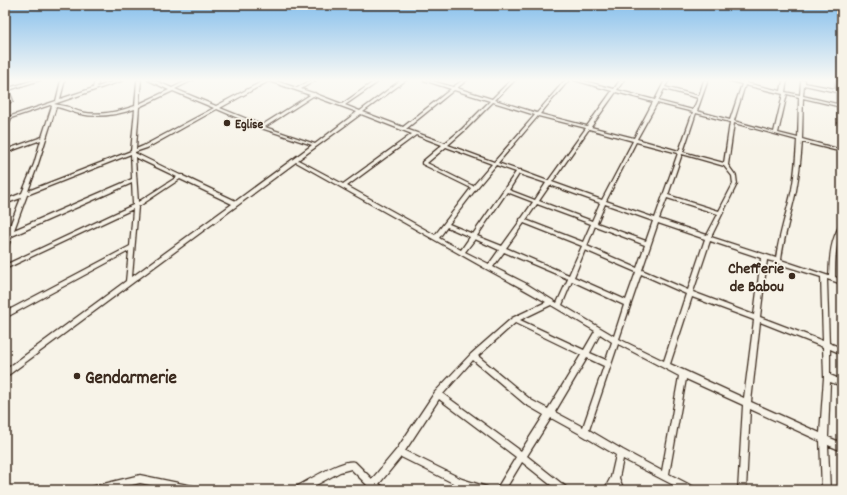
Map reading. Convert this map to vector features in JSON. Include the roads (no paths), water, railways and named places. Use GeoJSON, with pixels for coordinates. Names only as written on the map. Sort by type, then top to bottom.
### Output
{"type":"FeatureCollection","features":[{"type":"Feature","properties":{"kind":"street"},"geometry":{"type":"LineString","coordinates":[[5,129],[7,118],[55,103]]}},
{"type":"Feature","properties":{"kind":"street"},"geometry":{"type":"LineString","coordinates":[[129,283],[136,206],[133,153],[137,103]]}},
{"type":"Feature","properties":{"kind":"street"},"geometry":{"type":"LineString","coordinates":[[52,105],[68,108],[81,113],[100,115],[123,112],[145,103]]}},
{"type":"Feature","properties":{"kind":"street"},"geometry":{"type":"LineString","coordinates":[[205,103],[262,127],[315,145]]}},
{"type":"Feature","properties":{"kind":"street"},"geometry":{"type":"LineString","coordinates":[[5,202],[133,153],[226,103]]}},
{"type":"Feature","properties":{"kind":"street"},"geometry":{"type":"LineString","coordinates":[[262,127],[300,103]]}},
{"type":"Feature","properties":{"kind":"street"},"geometry":{"type":"LineString","coordinates":[[337,103],[415,134],[603,202],[778,262],[842,282]]}},
{"type":"Feature","properties":{"kind":"street"},"geometry":{"type":"LineString","coordinates":[[5,374],[373,103]]}},
{"type":"Feature","properties":{"kind":"street"},"geometry":{"type":"LineString","coordinates":[[403,129],[437,103]]}},
{"type":"Feature","properties":{"kind":"street"},"geometry":{"type":"LineString","coordinates":[[474,188],[424,163],[490,103]]}},
{"type":"Feature","properties":{"kind":"street"},"geometry":{"type":"LineString","coordinates":[[503,103],[537,114],[726,165],[734,176],[735,184],[708,238],[666,366]]}},
{"type":"Feature","properties":{"kind":"street"},"geometry":{"type":"LineString","coordinates":[[436,238],[474,188],[546,103]]}},
{"type":"Feature","properties":{"kind":"street"},"geometry":{"type":"LineString","coordinates":[[490,267],[606,103]]}},
{"type":"Feature","properties":{"kind":"street"},"geometry":{"type":"LineString","coordinates":[[560,306],[603,202],[655,103]]}},
{"type":"Feature","properties":{"kind":"street"},"geometry":{"type":"LineString","coordinates":[[664,103],[842,150]]}},
{"type":"Feature","properties":{"kind":"street"},"geometry":{"type":"LineString","coordinates":[[585,432],[615,340],[698,103]]}},
{"type":"Feature","properties":{"kind":"street"},"geometry":{"type":"LineString","coordinates":[[726,165],[732,121],[738,103]]}},
{"type":"Feature","properties":{"kind":"street"},"geometry":{"type":"LineString","coordinates":[[776,133],[782,103]]}},
{"type":"Feature","properties":{"kind":"street"},"geometry":{"type":"LineString","coordinates":[[778,262],[783,230],[791,204],[796,178],[801,103]]}},
{"type":"Feature","properties":{"kind":"street"},"geometry":{"type":"LineString","coordinates":[[826,103],[840,106],[842,142]]}},
{"type":"Feature","properties":{"kind":"street"},"geometry":{"type":"LineString","coordinates":[[5,246],[6,235],[36,164],[52,105]]}},
{"type":"Feature","properties":{"kind":"street"},"geometry":{"type":"LineString","coordinates":[[344,186],[415,134]]}},
{"type":"Feature","properties":{"kind":"street"},"geometry":{"type":"LineString","coordinates":[[5,152],[43,138]]}},
{"type":"Feature","properties":{"kind":"street"},"geometry":{"type":"LineString","coordinates":[[133,153],[237,204]]}},
{"type":"Feature","properties":{"kind":"street"},"geometry":{"type":"LineString","coordinates":[[295,160],[560,306],[615,340],[666,366],[842,447]]}},
{"type":"Feature","properties":{"kind":"street"},"geometry":{"type":"LineString","coordinates":[[462,253],[519,172]]}},
{"type":"Feature","properties":{"kind":"street"},"geometry":{"type":"LineString","coordinates":[[5,267],[136,206],[181,176]]}},
{"type":"Feature","properties":{"kind":"street"},"geometry":{"type":"LineString","coordinates":[[6,235],[134,180]]}},
{"type":"Feature","properties":{"kind":"street"},"geometry":{"type":"LineString","coordinates":[[505,190],[648,244]]}},
{"type":"Feature","properties":{"kind":"street"},"geometry":{"type":"LineString","coordinates":[[665,196],[721,213]]}},
{"type":"Feature","properties":{"kind":"street"},"geometry":{"type":"LineString","coordinates":[[522,220],[689,293],[842,351]]}},
{"type":"Feature","properties":{"kind":"street"},"geometry":{"type":"LineString","coordinates":[[447,225],[628,304]]}},
{"type":"Feature","properties":{"kind":"street"},"geometry":{"type":"LineString","coordinates":[[832,279],[833,249],[838,232],[842,226]]}},
{"type":"Feature","properties":{"kind":"street"},"geometry":{"type":"LineString","coordinates":[[5,315],[131,248]]}},
{"type":"Feature","properties":{"kind":"street"},"geometry":{"type":"LineString","coordinates":[[742,490],[747,404],[764,257]]}},
{"type":"Feature","properties":{"kind":"street"},"geometry":{"type":"LineString","coordinates":[[824,276],[827,377],[824,439],[826,490]]}},
{"type":"Feature","properties":{"kind":"street"},"geometry":{"type":"LineString","coordinates":[[370,487],[400,452],[438,394],[473,356],[514,320],[552,302]]}},
{"type":"Feature","properties":{"kind":"street"},"geometry":{"type":"LineString","coordinates":[[514,320],[608,364]]}},
{"type":"Feature","properties":{"kind":"street"},"geometry":{"type":"LineString","coordinates":[[500,490],[550,412],[586,353],[598,330]]}},
{"type":"Feature","properties":{"kind":"street"},"geometry":{"type":"LineString","coordinates":[[473,356],[528,402],[550,412],[620,453],[691,490]]}},
{"type":"Feature","properties":{"kind":"street"},"geometry":{"type":"LineString","coordinates":[[665,477],[683,374]]}},
{"type":"Feature","properties":{"kind":"street"},"geometry":{"type":"LineString","coordinates":[[827,377],[842,383]]}},
{"type":"Feature","properties":{"kind":"street"},"geometry":{"type":"LineString","coordinates":[[438,394],[522,456],[563,490]]}},
{"type":"Feature","properties":{"kind":"street"},"geometry":{"type":"LineString","coordinates":[[400,452],[461,483],[484,490]]}},
{"type":"Feature","properties":{"kind":"street"},"geometry":{"type":"LineString","coordinates":[[608,490],[615,478],[620,453]]}},
{"type":"Feature","properties":{"kind":"street"},"geometry":{"type":"LineString","coordinates":[[299,490],[346,465],[352,465],[370,487],[381,490]]}},
{"type":"Feature","properties":{"kind":"street"},"geometry":{"type":"LineString","coordinates":[[95,490],[140,478],[193,490]]}},
{"type":"Feature","properties":{"kind":"street"},"geometry":{"type":"LineString","coordinates":[[615,478],[620,490]]}},
{"type":"Feature","properties":{"kind":"place","name":"Eglise"},"geometry":{"type":"Point","coordinates":[227,123]}},
{"type":"Feature","properties":{"kind":"place","name":"Chefferie de Babou"},"geometry":{"type":"Point","coordinates":[792,276]}},
{"type":"Feature","properties":{"kind":"place","name":"Gendarmerie"},"geometry":{"type":"Point","coordinates":[77,376]}}]}
